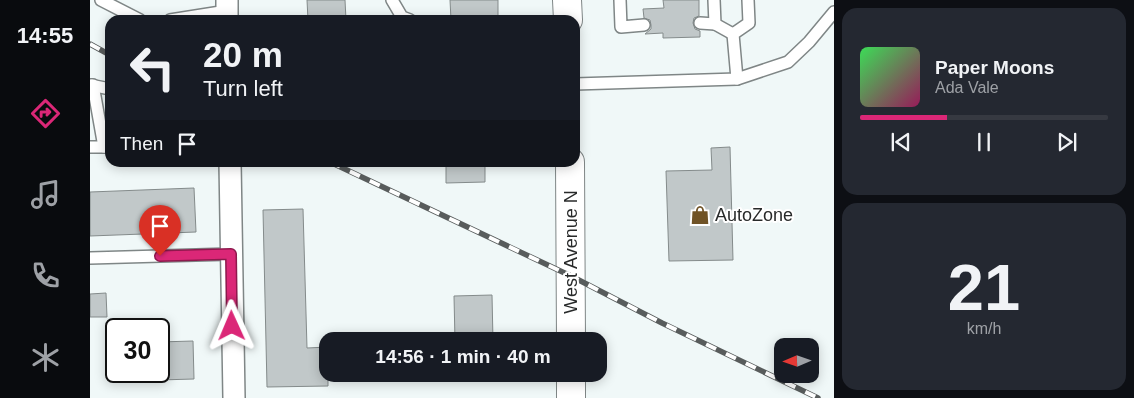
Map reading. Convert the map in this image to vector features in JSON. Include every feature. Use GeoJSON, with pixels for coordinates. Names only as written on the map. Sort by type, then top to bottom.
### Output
{"type":"FeatureCollection","features":[{"type":"Feature","properties":{"kind":"main road"},"geometry":{"type":"LineString","coordinates":[[567,0],[568,15]]}},
{"type":"Feature","properties":{"kind":"main road","name":"West Avenue N"},"geometry":{"type":"LineString","coordinates":[[570,167],[571,332]]}},
{"type":"Feature","properties":{"kind":"main road"},"geometry":{"type":"LineString","coordinates":[[571,382],[571,398]]}},
{"type":"Feature","properties":{"kind":"street"},"geometry":{"type":"LineString","coordinates":[[230,167],[234,398]]}},
{"type":"Feature","properties":{"kind":"lane"},"geometry":{"type":"LineString","coordinates":[[102,0],[130,15]]}},
{"type":"Feature","properties":{"kind":"lane"},"geometry":{"type":"LineString","coordinates":[[392,0],[401,15]]}},
{"type":"Feature","properties":{"kind":"lane"},"geometry":{"type":"LineString","coordinates":[[620,0],[621,26],[644,25]]}},
{"type":"Feature","properties":{"kind":"lane"},"geometry":{"type":"LineString","coordinates":[[714,0],[715,24]]}},
{"type":"Feature","properties":{"kind":"lane"},"geometry":{"type":"LineString","coordinates":[[733,34],[749,23],[748,0]]}},
{"type":"Feature","properties":{"kind":"lane"},"geometry":{"type":"LineString","coordinates":[[198,15],[227,10]]}},
{"type":"Feature","properties":{"kind":"lane"},"geometry":{"type":"LineString","coordinates":[[580,84],[737,79],[788,62],[809,42],[834,12]]}},
{"type":"Feature","properties":{"kind":"lane"},"geometry":{"type":"LineString","coordinates":[[700,23],[715,24],[733,34]]}},
{"type":"Feature","properties":{"kind":"lane"},"geometry":{"type":"LineString","coordinates":[[733,34],[737,79]]}},
{"type":"Feature","properties":{"kind":"lane"},"geometry":{"type":"LineString","coordinates":[[105,88],[92,85],[105,139]]}},
{"type":"Feature","properties":{"kind":"lane"},"geometry":{"type":"LineString","coordinates":[[90,147],[105,147]]}},
{"type":"Feature","properties":{"kind":"lane"},"geometry":{"type":"LineString","coordinates":[[90,258],[231,254]]}},
{"type":"Feature","properties":{"kind":"building"},"geometry":{"type":"Polygon","coordinates":[[[307,0],[345,0],[346,15],[308,15],[307,0]]]}},
{"type":"Feature","properties":{"kind":"building"},"geometry":{"type":"Polygon","coordinates":[[[450,0],[498,0],[498,15],[451,15],[450,0]]]}},
{"type":"Feature","properties":{"kind":"building"},"geometry":{"type":"Polygon","coordinates":[[[663,0],[699,0],[699,16],[694,18],[693,23],[695,29],[700,31],[700,37],[663,38],[663,33],[645,34],[651,29],[651,25],[650,20],[644,18],[643,9],[664,8],[663,0]]]}},
{"type":"Feature","properties":{"kind":"building","name":"AutoZone"},"geometry":{"type":"Polygon","coordinates":[[[730,147],[733,260],[669,261],[666,171],[712,170],[711,148],[730,147]]]}},
{"type":"Feature","properties":{"kind":"building"},"geometry":{"type":"Polygon","coordinates":[[[446,167],[485,167],[485,182],[446,183],[446,167]]]}},
{"type":"Feature","properties":{"kind":"building"},"geometry":{"type":"Polygon","coordinates":[[[194,188],[196,232],[90,236],[90,192],[194,188]]]}},
{"type":"Feature","properties":{"kind":"building"},"geometry":{"type":"Polygon","coordinates":[[[303,209],[307,348],[319,347],[319,382],[328,382],[328,386],[267,387],[263,210],[303,209]]]}},
{"type":"Feature","properties":{"kind":"building"},"geometry":{"type":"Polygon","coordinates":[[[106,293],[107,317],[90,317],[90,294],[106,293]]]}},
{"type":"Feature","properties":{"kind":"building"},"geometry":{"type":"Polygon","coordinates":[[[492,295],[493,332],[455,332],[454,296],[492,295]]]}},
{"type":"Feature","properties":{"kind":"building"},"geometry":{"type":"Polygon","coordinates":[[[193,341],[194,379],[170,380],[170,342],[193,341]]]}},
{"type":"Feature","properties":{"kind":"railway"},"geometry":{"type":"LineString","coordinates":[[90,44],[105,52]]}},
{"type":"Feature","properties":{"kind":"railway"},"geometry":{"type":"LineString","coordinates":[[341,167],[571,276],[662,323],[818,398]]}},
{"type":"Feature","properties":{"kind":"place","name":"AutoZone"},"geometry":{"type":"Point","coordinates":[700,215]}},
{"type":"Feature","properties":{"kind":"route"},"geometry":{"type":"LineString","coordinates":[[160,256],[231,254],[232,326]]}}]}
